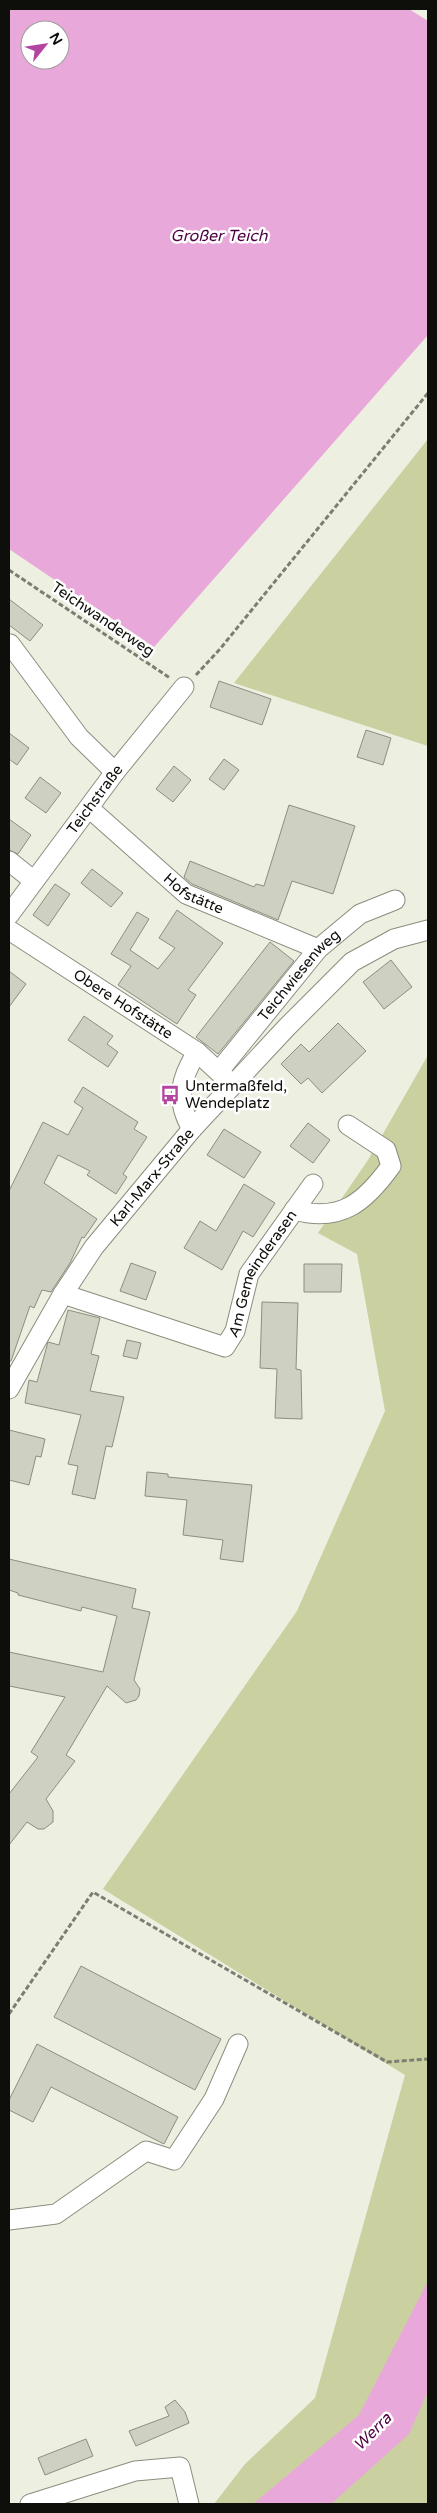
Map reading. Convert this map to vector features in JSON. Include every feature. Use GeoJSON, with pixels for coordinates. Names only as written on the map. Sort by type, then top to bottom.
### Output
{"type":"FeatureCollection","features":[{"type":"Feature","properties":{"kind":"street"},"geometry":{"type":"LineString","coordinates":[[10,644],[79,737],[115,772]]}},
{"type":"Feature","properties":{"kind":"street","name":"Teichstraße"},"geometry":{"type":"LineString","coordinates":[[9,915],[115,772],[184,687]]}},
{"type":"Feature","properties":{"kind":"street","name":"Hofstätte"},"geometry":{"type":"LineString","coordinates":[[89,808],[186,894],[318,948]]}},
{"type":"Feature","properties":{"kind":"street"},"geometry":{"type":"LineString","coordinates":[[9,861],[34,881]]}},
{"type":"Feature","properties":{"kind":"street","name":"Teichwiesenweg"},"geometry":{"type":"LineString","coordinates":[[219,1071],[318,948],[360,914],[395,900]]}},
{"type":"Feature","properties":{"kind":"street","name":"Obere Hofstätte"},"geometry":{"type":"LineString","coordinates":[[9,930],[197,1052],[233,1085]]}},
{"type":"Feature","properties":{"kind":"street","name":"Karl-Marx-Straße"},"geometry":{"type":"LineString","coordinates":[[9,1389],[63,1294],[94,1247],[192,1129],[338,974],[352,962],[394,939],[428,930]]}},
{"type":"Feature","properties":{"kind":"street"},"geometry":{"type":"LineString","coordinates":[[192,1129],[186,1118],[181,1094],[186,1070],[197,1052]]}},
{"type":"Feature","properties":{"kind":"street"},"geometry":{"type":"LineString","coordinates":[[294,1210],[314,1216],[335,1214],[374,1190],[391,1166],[386,1150],[348,1125]]}},
{"type":"Feature","properties":{"kind":"street","name":"Am Gemeinderasen"},"geometry":{"type":"LineString","coordinates":[[63,1294],[225,1347],[234,1331],[248,1274],[313,1184]]}},
{"type":"Feature","properties":{"kind":"street"},"geometry":{"type":"LineString","coordinates":[[9,2220],[56,2214],[146,2151],[174,2160],[214,2099],[238,2044]]}},
{"type":"Feature","properties":{"kind":"street"},"geometry":{"type":"LineString","coordinates":[[30,2504],[135,2471],[180,2467],[189,2504]]}},
{"type":"Feature","properties":{"kind":"path"},"geometry":{"type":"LineString","coordinates":[[184,687],[220,649],[428,393]]}},
{"type":"Feature","properties":{"kind":"path","name":"Teichwanderweg"},"geometry":{"type":"LineString","coordinates":[[9,570],[184,687]]}},
{"type":"Feature","properties":{"kind":"path"},"geometry":{"type":"LineString","coordinates":[[9,2014],[93,1892],[387,2062],[428,2059]]}},
{"type":"Feature","properties":{"kind":"green space"},"geometry":{"type":"Polygon","coordinates":[[[428,439],[428,746],[234,683],[428,439]]]}},
{"type":"Feature","properties":{"kind":"green space"},"geometry":{"type":"Polygon","coordinates":[[[428,1055],[428,2504],[214,2504],[245,2464],[315,2398],[405,2075],[103,1889],[297,1611],[385,1411],[357,1254],[318,1233],[368,1160],[428,1055]]]}},
{"type":"Feature","properties":{"kind":"water","name":"Großer Teich"},"geometry":{"type":"Polygon","coordinates":[[[9,9],[409,9],[428,21],[428,335],[154,647],[9,549],[9,9]]]}},
{"type":"Feature","properties":{"kind":"water","name":"Werra"},"geometry":{"type":"Polygon","coordinates":[[[428,2281],[428,2391],[409,2434],[331,2504],[253,2504],[359,2415],[428,2281]]]}},
{"type":"Feature","properties":{"kind":"building"},"geometry":{"type":"Polygon","coordinates":[[[9,599],[43,625],[30,641],[9,625],[9,599]]]}},
{"type":"Feature","properties":{"kind":"building"},"geometry":{"type":"Polygon","coordinates":[[[219,681],[271,699],[262,725],[210,707],[219,681]]]}},
{"type":"Feature","properties":{"kind":"building"},"geometry":{"type":"Polygon","coordinates":[[[366,730],[391,738],[383,765],[357,757],[366,730]]]}},
{"type":"Feature","properties":{"kind":"building"},"geometry":{"type":"Polygon","coordinates":[[[9,733],[29,748],[17,765],[9,759],[9,733]]]}},
{"type":"Feature","properties":{"kind":"building"},"geometry":{"type":"Polygon","coordinates":[[[224,759],[239,770],[224,790],[209,779],[224,759]]]}},
{"type":"Feature","properties":{"kind":"building"},"geometry":{"type":"Polygon","coordinates":[[[174,766],[191,780],[173,802],[156,789],[174,766]]]}},
{"type":"Feature","properties":{"kind":"building"},"geometry":{"type":"Polygon","coordinates":[[[40,777],[61,793],[46,813],[25,798],[40,777]]]}},
{"type":"Feature","properties":{"kind":"building"},"geometry":{"type":"Polygon","coordinates":[[[289,805],[355,826],[333,894],[292,881],[278,920],[192,884],[184,877],[190,861],[254,887],[256,884],[264,886],[289,805]]]}},
{"type":"Feature","properties":{"kind":"building"},"geometry":{"type":"Polygon","coordinates":[[[9,819],[31,835],[18,854],[9,850],[9,819]]]}},
{"type":"Feature","properties":{"kind":"building"},"geometry":{"type":"Polygon","coordinates":[[[92,869],[123,893],[111,907],[81,883],[92,869]]]}},
{"type":"Feature","properties":{"kind":"building"},"geometry":{"type":"Polygon","coordinates":[[[55,884],[70,894],[48,926],[33,915],[55,884]]]}},
{"type":"Feature","properties":{"kind":"building"},"geometry":{"type":"Polygon","coordinates":[[[177,910],[223,943],[188,990],[196,995],[177,1024],[118,985],[131,966],[111,954],[137,912],[149,919],[130,950],[158,969],[175,948],[159,938],[177,910]]]}},
{"type":"Feature","properties":{"kind":"building"},"geometry":{"type":"Polygon","coordinates":[[[270,942],[294,961],[218,1054],[196,1037],[270,942]]]}},
{"type":"Feature","properties":{"kind":"building"},"geometry":{"type":"Polygon","coordinates":[[[391,960],[412,987],[384,1009],[363,982],[391,960]]]}},
{"type":"Feature","properties":{"kind":"building"},"geometry":{"type":"Polygon","coordinates":[[[9,971],[26,984],[9,1007],[9,971]]]}},
{"type":"Feature","properties":{"kind":"building"},"geometry":{"type":"Polygon","coordinates":[[[84,1016],[113,1036],[107,1044],[118,1052],[108,1067],[68,1040],[84,1016]]]}},
{"type":"Feature","properties":{"kind":"building"},"geometry":{"type":"Polygon","coordinates":[[[338,1023],[366,1051],[322,1093],[308,1078],[301,1084],[281,1064],[301,1044],[309,1052],[338,1023]]]}},
{"type":"Feature","properties":{"kind":"building"},"geometry":{"type":"Polygon","coordinates":[[[83,1087],[138,1122],[134,1129],[147,1137],[123,1174],[127,1177],[116,1194],[87,1175],[90,1171],[58,1155],[44,1183],[97,1219],[84,1238],[82,1237],[70,1263],[51,1292],[42,1290],[34,1308],[30,1306],[11,1361],[9,1361],[9,1191],[43,1122],[68,1135],[83,1108],[74,1102],[83,1087]]]}},
{"type":"Feature","properties":{"kind":"building"},"geometry":{"type":"Polygon","coordinates":[[[308,1123],[330,1140],[313,1163],[290,1146],[308,1123]]]}},
{"type":"Feature","properties":{"kind":"building"},"geometry":{"type":"Polygon","coordinates":[[[224,1129],[261,1152],[244,1178],[207,1155],[224,1129]]]}},
{"type":"Feature","properties":{"kind":"building"},"geometry":{"type":"Polygon","coordinates":[[[244,1184],[275,1203],[253,1237],[243,1231],[222,1270],[184,1248],[200,1221],[216,1231],[244,1184]]]}},
{"type":"Feature","properties":{"kind":"building"},"geometry":{"type":"Polygon","coordinates":[[[131,1263],[156,1272],[146,1300],[120,1291],[131,1263]]]}},
{"type":"Feature","properties":{"kind":"building"},"geometry":{"type":"Polygon","coordinates":[[[304,1264],[342,1264],[341,1292],[304,1292],[304,1264]]]}},
{"type":"Feature","properties":{"kind":"building"},"geometry":{"type":"Polygon","coordinates":[[[262,1302],[298,1303],[296,1369],[301,1370],[302,1419],[275,1418],[277,1369],[260,1368],[262,1302]]]}},
{"type":"Feature","properties":{"kind":"building"},"geometry":{"type":"Polygon","coordinates":[[[68,1310],[100,1318],[91,1354],[99,1356],[90,1391],[124,1397],[112,1447],[106,1446],[95,1499],[72,1494],[78,1466],[68,1464],[81,1415],[25,1403],[29,1380],[37,1382],[48,1342],[59,1345],[68,1310]]]}},
{"type":"Feature","properties":{"kind":"building"},"geometry":{"type":"Polygon","coordinates":[[[127,1340],[141,1343],[137,1359],[123,1356],[127,1340]]]}},
{"type":"Feature","properties":{"kind":"building"},"geometry":{"type":"Polygon","coordinates":[[[9,1430],[45,1439],[41,1457],[36,1456],[29,1485],[9,1480],[9,1430]]]}},
{"type":"Feature","properties":{"kind":"building"},"geometry":{"type":"Polygon","coordinates":[[[147,1472],[168,1474],[168,1477],[252,1485],[243,1562],[220,1559],[223,1540],[183,1535],[187,1500],[145,1496],[147,1472]]]}},
{"type":"Feature","properties":{"kind":"building"},"geometry":{"type":"Polygon","coordinates":[[[9,1559],[136,1589],[132,1608],[150,1612],[134,1680],[140,1689],[139,1696],[136,1700],[126,1703],[107,1686],[66,1755],[75,1761],[46,1799],[53,1811],[53,1822],[44,1829],[38,1829],[27,1822],[9,1845],[9,1794],[38,1757],[31,1752],[65,1697],[9,1686],[9,1652],[103,1672],[117,1616],[82,1607],[81,1611],[18,1595],[18,1593],[9,1590],[9,1559]]]}},
{"type":"Feature","properties":{"kind":"building"},"geometry":{"type":"Polygon","coordinates":[[[81,1966],[221,2039],[195,2090],[54,2017],[81,1966]]]}},
{"type":"Feature","properties":{"kind":"building"},"geometry":{"type":"Polygon","coordinates":[[[37,2044],[178,2117],[164,2144],[51,2087],[33,2122],[9,2110],[9,2100],[37,2044]]]}},
{"type":"Feature","properties":{"kind":"building"},"geometry":{"type":"Polygon","coordinates":[[[175,2400],[185,2412],[189,2423],[136,2446],[129,2431],[169,2416],[165,2407],[175,2400]]]}},
{"type":"Feature","properties":{"kind":"building"},"geometry":{"type":"Polygon","coordinates":[[[86,2439],[93,2456],[45,2475],[38,2458],[86,2439]]]}},
{"type":"Feature","properties":{"kind":"place","name":"Untermaßfeld, Wendeplatz"},"geometry":{"type":"Point","coordinates":[170,1095]}}]}
